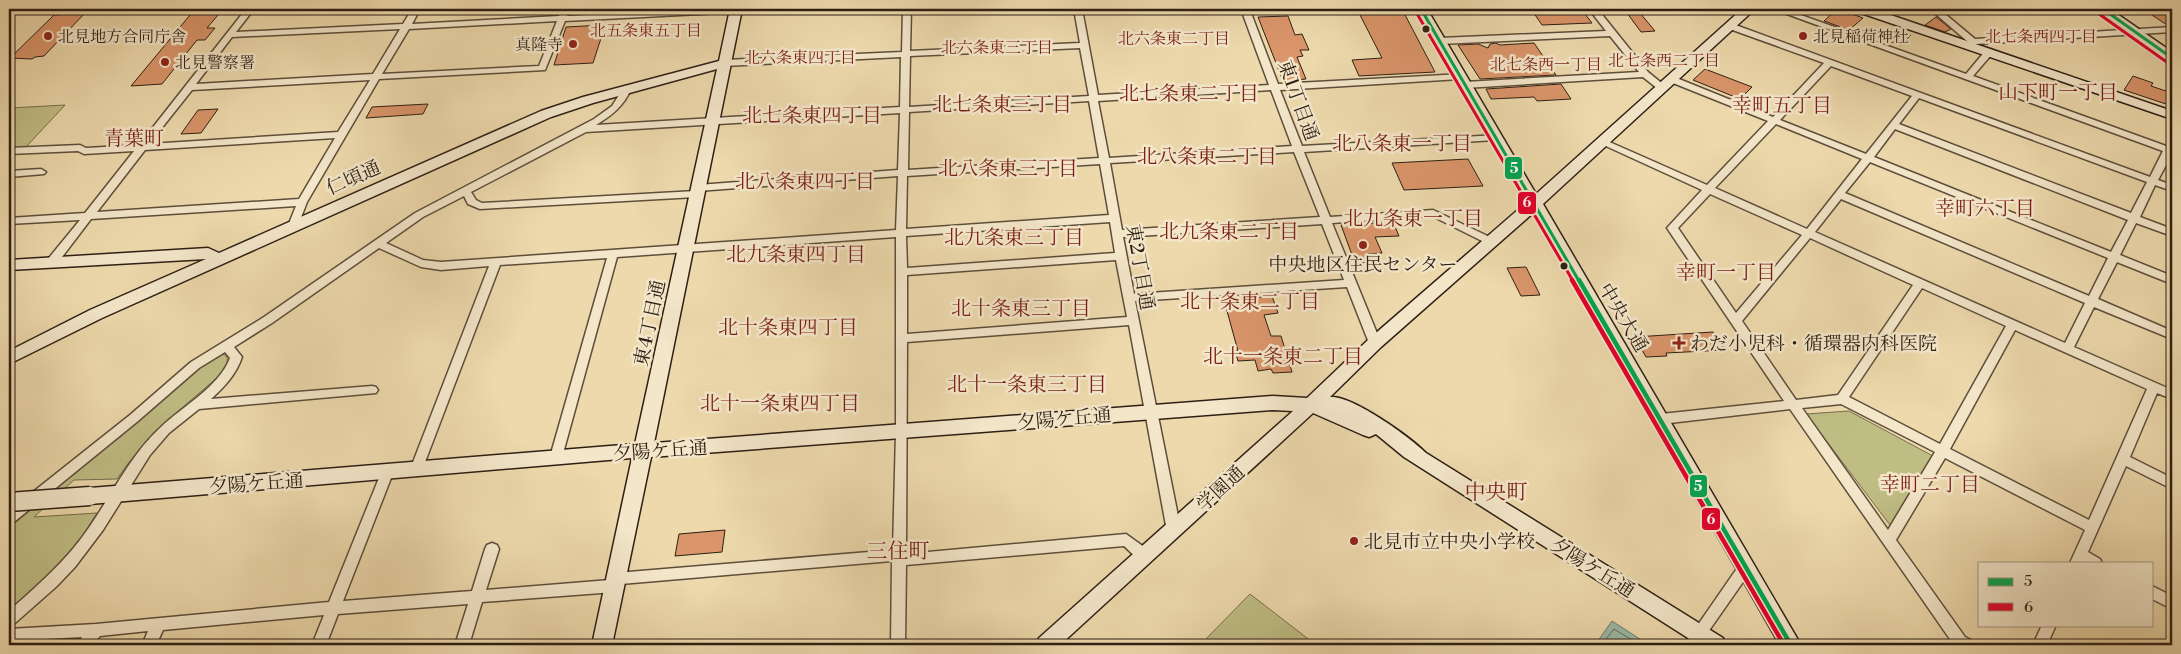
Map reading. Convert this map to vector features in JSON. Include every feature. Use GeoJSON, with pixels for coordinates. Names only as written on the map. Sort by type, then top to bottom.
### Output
{"type":"FeatureCollection","features":[{"type":"Feature","properties":{"kind":"street"},"geometry":{"type":"LineString","coordinates":[[52,262],[250,9]]}},
{"type":"Feature","properties":{"kind":"street"},"geometry":{"type":"LineString","coordinates":[[293,226],[302,202],[416,9]]}},
{"type":"Feature","properties":{"kind":"street"},"geometry":{"type":"LineString","coordinates":[[190,87],[542,68],[566,9]]}},
{"type":"Feature","properties":{"kind":"street","name":"東4丁目通"},"geometry":{"type":"LineString","coordinates":[[602,645],[736,9]]}},
{"type":"Feature","properties":{"kind":"street"},"geometry":{"type":"LineString","coordinates":[[231,35],[759,9]]}},
{"type":"Feature","properties":{"kind":"street"},"geometry":{"type":"LineString","coordinates":[[898,645],[898,557],[902,432],[901,232],[907,9]]}},
{"type":"Feature","properties":{"kind":"street","name":"東2丁目通"},"geometry":{"type":"LineString","coordinates":[[1078,9],[1121,256],[1174,531]]}},
{"type":"Feature","properties":{"kind":"street"},"geometry":{"type":"LineString","coordinates":[[1246,10],[1283,9]]}},
{"type":"Feature","properties":{"kind":"street","name":"中央大通"},"geometry":{"type":"LineString","coordinates":[[1421,9],[1661,419],[1744,568],[1791,645]]}},
{"type":"Feature","properties":{"kind":"street"},"geometry":{"type":"LineString","coordinates":[[1593,9],[1621,9]]}},
{"type":"Feature","properties":{"kind":"street"},"geometry":{"type":"LineString","coordinates":[[1593,9],[1645,74]]}},
{"type":"Feature","properties":{"kind":"street","name":"学園通"},"geometry":{"type":"LineString","coordinates":[[1046,645],[1174,531],[1376,343],[1535,204],[1666,83],[1750,9]]}},
{"type":"Feature","properties":{"kind":"street"},"geometry":{"type":"LineString","coordinates":[[1777,9],[2171,148],[2067,349]]}},
{"type":"Feature","properties":{"kind":"street"},"geometry":{"type":"LineString","coordinates":[[1862,9],[1972,44],[1989,52],[2172,115]]}},
{"type":"Feature","properties":{"kind":"street"},"geometry":{"type":"LineString","coordinates":[[1934,9],[1972,44],[2172,30]]}},
{"type":"Feature","properties":{"kind":"street"},"geometry":{"type":"LineString","coordinates":[[2103,9],[2172,58]]}},
{"type":"Feature","properties":{"kind":"street","name":"東1丁目通"},"geometry":{"type":"LineString","coordinates":[[1246,10],[1326,221],[1376,343]]}},
{"type":"Feature","properties":{"kind":"street"},"geometry":{"type":"LineString","coordinates":[[1730,26],[2172,188]]}},
{"type":"Feature","properties":{"kind":"street"},"geometry":{"type":"LineString","coordinates":[[1440,41],[1612,33]]}},
{"type":"Feature","properties":{"kind":"street"},"geometry":{"type":"LineString","coordinates":[[724,63],[1084,44]]}},
{"type":"Feature","properties":{"kind":"street"},"geometry":{"type":"LineString","coordinates":[[1968,77],[1989,52]]}},
{"type":"Feature","properties":{"kind":"street"},"geometry":{"type":"LineString","coordinates":[[1830,62],[1672,228],[1960,642],[1966,645]]}},
{"type":"Feature","properties":{"kind":"street","name":"仁頃通"},"geometry":{"type":"LineString","coordinates":[[9,358],[96,314],[538,118],[588,100],[724,63]]}},
{"type":"Feature","properties":{"kind":"street"},"geometry":{"type":"LineString","coordinates":[[584,129],[1275,87],[1645,74],[1775,120],[2172,280]]}},
{"type":"Feature","properties":{"kind":"street"},"geometry":{"type":"LineString","coordinates":[[9,518],[134,418],[195,365],[268,320],[419,215],[584,129],[608,114],[623,99],[627,89]]}},
{"type":"Feature","properties":{"kind":"street"},"geometry":{"type":"LineString","coordinates":[[1736,321],[1808,234],[1918,94]]}},
{"type":"Feature","properties":{"kind":"street"},"geometry":{"type":"LineString","coordinates":[[1892,125],[2172,233]]}},
{"type":"Feature","properties":{"kind":"street"},"geometry":{"type":"LineString","coordinates":[[9,151],[80,148],[84,151],[341,135]]}},
{"type":"Feature","properties":{"kind":"street"},"geometry":{"type":"LineString","coordinates":[[466,191],[472,202],[480,206],[496,206],[904,173],[1495,137]]}},
{"type":"Feature","properties":{"kind":"street"},"geometry":{"type":"LineString","coordinates":[[1602,142],[2172,395]]}},
{"type":"Feature","properties":{"kind":"street"},"geometry":{"type":"LineString","coordinates":[[9,174],[40,172]]}},
{"type":"Feature","properties":{"kind":"street"},"geometry":{"type":"LineString","coordinates":[[1838,194],[2172,335]]}},
{"type":"Feature","properties":{"kind":"street"},"geometry":{"type":"LineString","coordinates":[[9,221],[302,202]]}},
{"type":"Feature","properties":{"kind":"street"},"geometry":{"type":"LineString","coordinates":[[1117,234],[1433,213],[1492,242]]}},
{"type":"Feature","properties":{"kind":"street"},"geometry":{"type":"LineString","coordinates":[[378,243],[421,263],[441,266],[1115,218]]}},
{"type":"Feature","properties":{"kind":"street"},"geometry":{"type":"LineString","coordinates":[[9,265],[208,253],[219,260]]}},
{"type":"Feature","properties":{"kind":"street"},"geometry":{"type":"LineString","coordinates":[[556,458],[613,254]]}},
{"type":"Feature","properties":{"kind":"street"},"geometry":{"type":"LineString","coordinates":[[902,272],[1121,256]]}},
{"type":"Feature","properties":{"kind":"street"},"geometry":{"type":"LineString","coordinates":[[416,470],[496,262]]}},
{"type":"Feature","properties":{"kind":"street"},"geometry":{"type":"LineString","coordinates":[[1129,298],[1351,283]]}},
{"type":"Feature","properties":{"kind":"street"},"geometry":{"type":"LineString","coordinates":[[1842,400],[1920,283]]}},
{"type":"Feature","properties":{"kind":"street"},"geometry":{"type":"LineString","coordinates":[[902,338],[1133,320]]}},
{"type":"Feature","properties":{"kind":"street"},"geometry":{"type":"LineString","coordinates":[[1889,540],[1942,452],[2012,325]]}},
{"type":"Feature","properties":{"kind":"street"},"geometry":{"type":"LineString","coordinates":[[9,620],[54,581],[98,526],[140,458],[156,439],[221,382],[235,365],[236,357],[226,345]]}},
{"type":"Feature","properties":{"kind":"street"},"geometry":{"type":"LineString","coordinates":[[2079,559],[2154,387]]}},
{"type":"Feature","properties":{"kind":"street"},"geometry":{"type":"LineString","coordinates":[[194,404],[372,390]]}},
{"type":"Feature","properties":{"kind":"street"},"geometry":{"type":"LineString","coordinates":[[1661,419],[1842,400],[2092,527]]}},
{"type":"Feature","properties":{"kind":"street","name":"夕陽ケ丘通"},"geometry":{"type":"LineString","coordinates":[[9,502],[1150,411],[1273,403],[1311,405],[1360,426],[1419,457],[1695,640],[1716,645]]}},
{"type":"Feature","properties":{"kind":"street"},"geometry":{"type":"LineString","coordinates":[[2122,460],[2172,484]]}},
{"type":"Feature","properties":{"kind":"street"},"geometry":{"type":"LineString","coordinates":[[319,645],[387,473]]}},
{"type":"Feature","properties":{"kind":"street"},"geometry":{"type":"LineString","coordinates":[[9,635],[96,630],[898,557],[1126,540],[1146,556]]}},
{"type":"Feature","properties":{"kind":"street"},"geometry":{"type":"LineString","coordinates":[[462,645],[492,549]]}},
{"type":"Feature","properties":{"kind":"street"},"geometry":{"type":"LineString","coordinates":[[1695,640],[1744,568]]}},
{"type":"Feature","properties":{"kind":"street"},"geometry":{"type":"LineString","coordinates":[[2154,593],[2172,603]]}},
{"type":"Feature","properties":{"kind":"street"},"geometry":{"type":"LineString","coordinates":[[149,645],[159,624]]}},
{"type":"Feature","properties":{"kind":"street"},"geometry":{"type":"LineString","coordinates":[[2040,645],[2049,626]]}},
{"type":"Feature","properties":{"kind":"street"},"geometry":{"type":"LineString","coordinates":[[84,645],[96,630]]}},
{"type":"Feature","properties":{"kind":"shaded area"},"geometry":{"type":"Polygon","coordinates":[[[65,105],[26,147],[9,148],[9,108],[65,105]]]}},
{"type":"Feature","properties":{"kind":"shaded area"},"geometry":{"type":"Polygon","coordinates":[[[219,354],[226,355],[227,364],[219,376],[151,437],[117,479],[74,480],[34,517],[97,513],[73,551],[41,584],[9,611],[9,528],[211,358],[219,354]]]}},
{"type":"Feature","properties":{"kind":"shaded area"},"geometry":{"type":"Polygon","coordinates":[[[1849,411],[1933,456],[1890,525],[1806,414],[1849,411]]]}},
{"type":"Feature","properties":{"kind":"shaded area"},"geometry":{"type":"Polygon","coordinates":[[[1250,594],[1316,645],[1200,645],[1250,594]]]}},
{"type":"Feature","properties":{"kind":"water"},"geometry":{"type":"Polygon","coordinates":[[[1612,621],[1649,645],[1595,645],[1612,621]]]}},
{"type":"Feature","properties":{"kind":"building","name":"北見警察署"},"geometry":{"type":"Polygon","coordinates":[[[195,9],[223,9],[207,28],[215,28],[205,40],[197,40],[162,84],[131,86],[195,9]]]}},
{"type":"Feature","properties":{"kind":"building"},"geometry":{"type":"Polygon","coordinates":[[[1531,9],[1581,9],[1592,23],[1542,25],[1531,9]]]}},
{"type":"Feature","properties":{"kind":"building"},"geometry":{"type":"Polygon","coordinates":[[[1837,9],[1863,18],[1849,30],[1824,21],[1837,9]]]}},
{"type":"Feature","properties":{"kind":"building"},"geometry":{"type":"Polygon","coordinates":[[[2143,9],[2172,9],[2172,25],[2167,25],[2143,9]]]}},
{"type":"Feature","properties":{"kind":"building"},"geometry":{"type":"Polygon","coordinates":[[[1403,11],[1435,72],[1359,76],[1352,60],[1382,58],[1359,13],[1403,11]]]}},
{"type":"Feature","properties":{"kind":"building","name":"北見地方合同庁舎"},"geometry":{"type":"Polygon","coordinates":[[[85,13],[44,56],[32,59],[10,58],[54,15],[85,13]]]}},
{"type":"Feature","properties":{"kind":"building"},"geometry":{"type":"Polygon","coordinates":[[[1627,13],[1640,13],[1655,31],[1641,32],[1627,13]]]}},
{"type":"Feature","properties":{"kind":"building"},"geometry":{"type":"Polygon","coordinates":[[[1288,16],[1295,35],[1302,34],[1309,50],[1300,50],[1303,56],[1297,57],[1306,79],[1283,81],[1258,17],[1288,16]]]}},
{"type":"Feature","properties":{"kind":"building"},"geometry":{"type":"Polygon","coordinates":[[[1936,17],[1951,29],[1945,32],[1925,25],[1936,17]]]}},
{"type":"Feature","properties":{"kind":"building","name":"真隆寺"},"geometry":{"type":"Polygon","coordinates":[[[603,25],[602,27],[605,26],[593,63],[554,65],[566,27],[603,25]]]}},
{"type":"Feature","properties":{"kind":"building"},"geometry":{"type":"Polygon","coordinates":[[[1896,29],[1911,35],[1901,45],[1886,40],[1896,29]]]}},
{"type":"Feature","properties":{"kind":"building"},"geometry":{"type":"Polygon","coordinates":[[[1496,43],[1500,45],[1534,43],[1556,75],[1480,79],[1458,45],[1478,44],[1488,48],[1490,44],[1496,43]]]}},
{"type":"Feature","properties":{"kind":"building"},"geometry":{"type":"Polygon","coordinates":[[[1705,69],[1752,87],[1740,99],[1693,80],[1705,69]]]}},
{"type":"Feature","properties":{"kind":"building"},"geometry":{"type":"Polygon","coordinates":[[[2133,76],[2153,83],[2151,86],[2172,93],[2172,106],[2124,90],[2133,76]]]}},
{"type":"Feature","properties":{"kind":"building"},"geometry":{"type":"Polygon","coordinates":[[[1561,84],[1571,99],[1537,101],[1534,97],[1491,99],[1486,89],[1561,84]]]}},
{"type":"Feature","properties":{"kind":"building"},"geometry":{"type":"Polygon","coordinates":[[[428,104],[423,114],[366,118],[372,107],[428,104]]]}},
{"type":"Feature","properties":{"kind":"building"},"geometry":{"type":"Polygon","coordinates":[[[218,109],[201,133],[181,134],[198,110],[218,109]]]}},
{"type":"Feature","properties":{"kind":"building"},"geometry":{"type":"Polygon","coordinates":[[[1468,159],[1483,186],[1404,190],[1392,163],[1468,159]]]}},
{"type":"Feature","properties":{"kind":"building","name":"中央地区住民センター"},"geometry":{"type":"Polygon","coordinates":[[[1393,222],[1399,236],[1375,237],[1382,253],[1368,254],[1372,262],[1355,263],[1341,225],[1393,222]]]}},
{"type":"Feature","properties":{"kind":"building"},"geometry":{"type":"Polygon","coordinates":[[[1526,267],[1540,295],[1521,296],[1507,268],[1526,267]]]}},
{"type":"Feature","properties":{"kind":"building"},"geometry":{"type":"Polygon","coordinates":[[[1272,296],[1278,313],[1264,315],[1271,336],[1281,336],[1292,372],[1273,373],[1271,369],[1258,371],[1255,360],[1238,361],[1235,351],[1238,351],[1224,300],[1272,296]]]}},
{"type":"Feature","properties":{"kind":"building","name":"わだ小児科・循環器内科医院"},"geometry":{"type":"Polygon","coordinates":[[[1713,332],[1725,350],[1666,353],[1667,356],[1646,357],[1635,337],[1713,332]]]}},
{"type":"Feature","properties":{"kind":"building"},"geometry":{"type":"Polygon","coordinates":[[[725,530],[722,552],[675,556],[679,534],[725,530]]]}},
{"type":"Feature","properties":{"kind":"transit line","name":"5"},"geometry":{"type":"LineString","coordinates":[[1421,9],[1791,645]]}},
{"type":"Feature","properties":{"kind":"transit line","name":"5"},"geometry":{"type":"LineString","coordinates":[[2103,9],[2172,58]]}},
{"type":"Feature","properties":{"kind":"transit line","name":"6"},"geometry":{"type":"LineString","coordinates":[[1416,12],[1784,645]]}},
{"type":"Feature","properties":{"kind":"transit line","name":"6"},"geometry":{"type":"LineString","coordinates":[[2099,14],[2168,63]]}},
{"type":"Feature","properties":{"kind":"place","name":"北見地方合同庁舎"},"geometry":{"type":"Point","coordinates":[48,36]}},
{"type":"Feature","properties":{"kind":"place","name":"北見稲荷神社"},"geometry":{"type":"Point","coordinates":[1803,36]}},
{"type":"Feature","properties":{"kind":"place","name":"真隆寺"},"geometry":{"type":"Point","coordinates":[573,44]}},
{"type":"Feature","properties":{"kind":"place","name":"北見警察署"},"geometry":{"type":"Point","coordinates":[165,62]}},
{"type":"Feature","properties":{"kind":"place","name":"中央地区住民センター"},"geometry":{"type":"Point","coordinates":[1363,245]}},
{"type":"Feature","properties":{"kind":"place","name":"わだ小児科・循環器内科医院"},"geometry":{"type":"Point","coordinates":[1679,343]}},
{"type":"Feature","properties":{"kind":"place","name":"北見市立中央小学校"},"geometry":{"type":"Point","coordinates":[1354,541]}},
{"type":"Feature","properties":{"kind":"district","name":"北五条東五丁目"},"geometry":{"type":"Point","coordinates":[646,30]}},
{"type":"Feature","properties":{"kind":"district","name":"北七条西四丁目"},"geometry":{"type":"Point","coordinates":[2041,36]}},
{"type":"Feature","properties":{"kind":"district","name":"北六条東二丁目"},"geometry":{"type":"Point","coordinates":[1174,38]}},
{"type":"Feature","properties":{"kind":"district","name":"北六条東三丁目"},"geometry":{"type":"Point","coordinates":[997,47]}},
{"type":"Feature","properties":{"kind":"district","name":"北六条東四丁目"},"geometry":{"type":"Point","coordinates":[800,57]}},
{"type":"Feature","properties":{"kind":"district","name":"北七条西二丁目"},"geometry":{"type":"Point","coordinates":[1664,60]}},
{"type":"Feature","properties":{"kind":"district","name":"北七条西一丁目"},"geometry":{"type":"Point","coordinates":[1546,64]}},
{"type":"Feature","properties":{"kind":"district","name":"山下町一丁目"},"geometry":{"type":"Point","coordinates":[2058,92]}},
{"type":"Feature","properties":{"kind":"district","name":"北七条東二丁目"},"geometry":{"type":"Point","coordinates":[1189,93]}},
{"type":"Feature","properties":{"kind":"district","name":"北七条東三丁目"},"geometry":{"type":"Point","coordinates":[1002,104]}},
{"type":"Feature","properties":{"kind":"district","name":"幸町五丁目"},"geometry":{"type":"Point","coordinates":[1782,105]}},
{"type":"Feature","properties":{"kind":"district","name":"北七条東四丁目"},"geometry":{"type":"Point","coordinates":[812,115]}},
{"type":"Feature","properties":{"kind":"district","name":"青葉町"},"geometry":{"type":"Point","coordinates":[134,138]}},
{"type":"Feature","properties":{"kind":"district","name":"北八条東一丁目"},"geometry":{"type":"Point","coordinates":[1402,143]}},
{"type":"Feature","properties":{"kind":"district","name":"北八条東二丁目"},"geometry":{"type":"Point","coordinates":[1207,156]}},
{"type":"Feature","properties":{"kind":"district","name":"北八条東三丁目"},"geometry":{"type":"Point","coordinates":[1008,168]}},
{"type":"Feature","properties":{"kind":"district","name":"北八条東四丁目"},"geometry":{"type":"Point","coordinates":[805,181]}},
{"type":"Feature","properties":{"kind":"district","name":"幸町六丁目"},"geometry":{"type":"Point","coordinates":[1985,208]}},
{"type":"Feature","properties":{"kind":"district","name":"北九条東一丁目"},"geometry":{"type":"Point","coordinates":[1413,218]}},
{"type":"Feature","properties":{"kind":"district","name":"北九条東二丁目"},"geometry":{"type":"Point","coordinates":[1229,231]}},
{"type":"Feature","properties":{"kind":"district","name":"北九条東三丁目"},"geometry":{"type":"Point","coordinates":[1014,237]}},
{"type":"Feature","properties":{"kind":"district","name":"北九条東四丁目"},"geometry":{"type":"Point","coordinates":[796,254]}},
{"type":"Feature","properties":{"kind":"district","name":"幸町一丁目"},"geometry":{"type":"Point","coordinates":[1726,272]}},
{"type":"Feature","properties":{"kind":"district","name":"北十条東二丁目"},"geometry":{"type":"Point","coordinates":[1250,301]}},
{"type":"Feature","properties":{"kind":"district","name":"北十条東三丁目"},"geometry":{"type":"Point","coordinates":[1021,308]}},
{"type":"Feature","properties":{"kind":"district","name":"北十条東四丁目"},"geometry":{"type":"Point","coordinates":[788,327]}},
{"type":"Feature","properties":{"kind":"district","name":"北十一条東二丁目"},"geometry":{"type":"Point","coordinates":[1283,356]}},
{"type":"Feature","properties":{"kind":"district","name":"北十一条東三丁目"},"geometry":{"type":"Point","coordinates":[1027,384]}},
{"type":"Feature","properties":{"kind":"district","name":"北十一条東四丁目"},"geometry":{"type":"Point","coordinates":[780,403]}},
{"type":"Feature","properties":{"kind":"district","name":"幸町二丁目"},"geometry":{"type":"Point","coordinates":[1930,484]}},
{"type":"Feature","properties":{"kind":"district","name":"中央町"},"geometry":{"type":"Point","coordinates":[1496,492]}},
{"type":"Feature","properties":{"kind":"district","name":"三住町"},"geometry":{"type":"Point","coordinates":[898,551]}}]}
